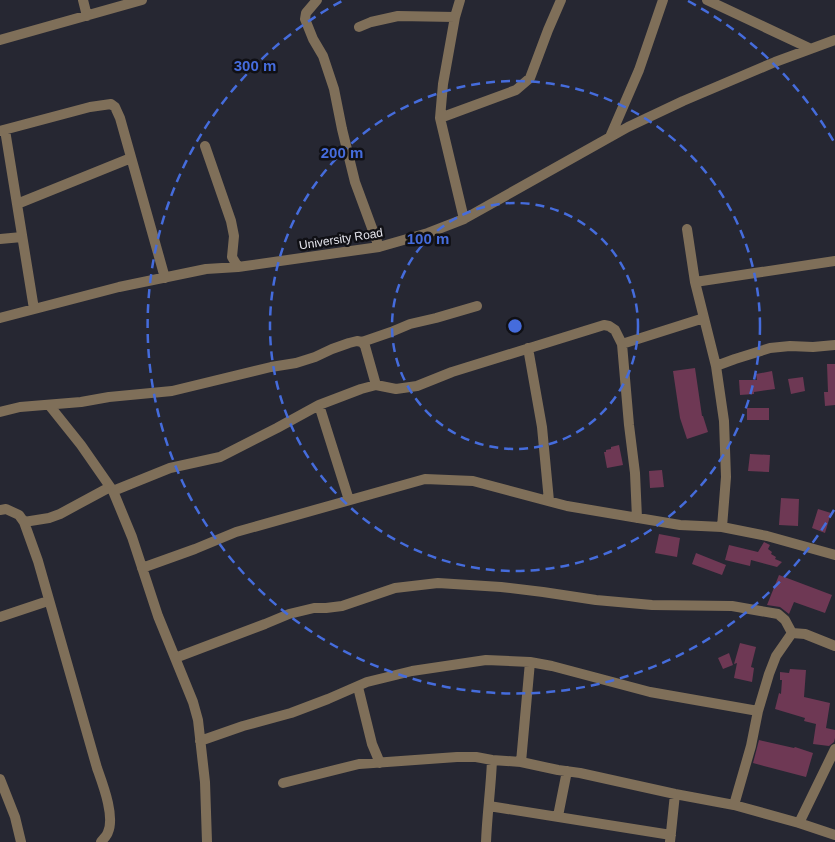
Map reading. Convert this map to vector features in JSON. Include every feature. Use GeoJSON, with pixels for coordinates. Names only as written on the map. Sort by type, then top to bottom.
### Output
{"type":"FeatureCollection","features":[{"type":"Feature","properties":{"kind":"street"},"geometry":{"type":"LineString","coordinates":[[83,0],[87,16]]}},
{"type":"Feature","properties":{"kind":"street"},"geometry":{"type":"LineString","coordinates":[[0,40],[142,0]]}},
{"type":"Feature","properties":{"kind":"street"},"geometry":{"type":"LineString","coordinates":[[317,0],[306,13],[305,19],[313,39],[323,56],[334,89],[355,182],[379,247]]}},
{"type":"Feature","properties":{"kind":"street"},"geometry":{"type":"LineString","coordinates":[[460,0],[455,17],[443,84],[440,118],[464,219]]}},
{"type":"Feature","properties":{"kind":"street"},"geometry":{"type":"LineString","coordinates":[[440,118],[516,90],[530,78],[561,0]]}},
{"type":"Feature","properties":{"kind":"street"},"geometry":{"type":"LineString","coordinates":[[610,137],[639,70],[663,0]]}},
{"type":"Feature","properties":{"kind":"street"},"geometry":{"type":"LineString","coordinates":[[707,0],[809,48]]}},
{"type":"Feature","properties":{"kind":"street"},"geometry":{"type":"LineString","coordinates":[[359,27],[371,22],[398,16],[455,17]]}},
{"type":"Feature","properties":{"kind":"street","name":"University Road"},"geometry":{"type":"LineString","coordinates":[[0,318],[119,287],[206,269],[238,267],[379,247],[428,233],[464,219],[628,127],[683,101],[809,48],[835,40]]}},
{"type":"Feature","properties":{"kind":"street"},"geometry":{"type":"LineString","coordinates":[[34,309],[17,204],[2,131],[90,107],[111,104],[115,107],[120,118],[165,278]]}},
{"type":"Feature","properties":{"kind":"street"},"geometry":{"type":"LineString","coordinates":[[205,146],[231,221],[234,236],[232,257],[238,267]]}},
{"type":"Feature","properties":{"kind":"street"},"geometry":{"type":"LineString","coordinates":[[17,204],[131,158]]}},
{"type":"Feature","properties":{"kind":"street"},"geometry":{"type":"LineString","coordinates":[[687,229],[695,282],[716,366],[724,421],[726,478],[722,527]]}},
{"type":"Feature","properties":{"kind":"street"},"geometry":{"type":"LineString","coordinates":[[0,239],[22,237]]}},
{"type":"Feature","properties":{"kind":"street"},"geometry":{"type":"LineString","coordinates":[[695,282],[835,261]]}},
{"type":"Feature","properties":{"kind":"street"},"geometry":{"type":"LineString","coordinates":[[0,412],[20,407],[172,391],[271,367],[296,363],[349,343],[362,342],[419,321],[477,306]]}},
{"type":"Feature","properties":{"kind":"street"},"geometry":{"type":"LineString","coordinates":[[622,344],[704,318]]}},
{"type":"Feature","properties":{"kind":"street"},"geometry":{"type":"LineString","coordinates":[[24,522],[60,514],[111,489],[170,468],[220,457],[319,405],[361,389],[376,385],[396,389],[417,386],[452,372],[604,325],[615,330],[622,344],[635,473],[637,518]]}},
{"type":"Feature","properties":{"kind":"street"},"geometry":{"type":"LineString","coordinates":[[362,342],[367,351],[376,385]]}},
{"type":"Feature","properties":{"kind":"street"},"geometry":{"type":"LineString","coordinates":[[716,366],[735,358],[770,348],[790,346],[814,348],[835,345]]}},
{"type":"Feature","properties":{"kind":"street"},"geometry":{"type":"LineString","coordinates":[[528,348],[542,427],[549,501]]}},
{"type":"Feature","properties":{"kind":"street"},"geometry":{"type":"LineString","coordinates":[[49,404],[81,445],[111,489],[124,515],[158,616],[193,702],[198,720],[206,782],[206,842]]}},
{"type":"Feature","properties":{"kind":"street"},"geometry":{"type":"LineString","coordinates":[[319,405],[349,500]]}},
{"type":"Feature","properties":{"kind":"street"},"geometry":{"type":"LineString","coordinates":[[142,568],[236,532],[425,479],[473,481],[566,506],[680,525],[722,527],[767,536],[835,554]]}},
{"type":"Feature","properties":{"kind":"street"},"geometry":{"type":"LineString","coordinates":[[0,510],[6,509],[19,515],[24,522],[38,561],[48,601],[106,794],[110,818],[108,833],[101,842]]}},
{"type":"Feature","properties":{"kind":"street"},"geometry":{"type":"LineString","coordinates":[[175,658],[289,614],[314,608],[342,606],[395,588],[438,583],[501,587],[596,600],[652,605],[732,606],[778,614],[785,620],[792,633]]}},
{"type":"Feature","properties":{"kind":"street"},"geometry":{"type":"LineString","coordinates":[[0,617],[48,601]]}},
{"type":"Feature","properties":{"kind":"street"},"geometry":{"type":"LineString","coordinates":[[792,633],[805,634],[835,646]]}},
{"type":"Feature","properties":{"kind":"street"},"geometry":{"type":"LineString","coordinates":[[734,805],[769,674],[776,656],[792,633]]}},
{"type":"Feature","properties":{"kind":"street"},"geometry":{"type":"LineString","coordinates":[[200,741],[242,726],[292,713],[328,700],[367,682],[412,671],[486,660],[530,662],[552,666],[650,692],[758,711]]}},
{"type":"Feature","properties":{"kind":"street"},"geometry":{"type":"LineString","coordinates":[[521,762],[530,662]]}},
{"type":"Feature","properties":{"kind":"street"},"geometry":{"type":"LineString","coordinates":[[358,687],[372,744],[380,762]]}},
{"type":"Feature","properties":{"kind":"street"},"geometry":{"type":"LineString","coordinates":[[800,824],[835,749]]}},
{"type":"Feature","properties":{"kind":"street"},"geometry":{"type":"LineString","coordinates":[[283,784],[359,764],[457,756],[476,757],[521,762],[734,805],[835,835]]}},
{"type":"Feature","properties":{"kind":"street"},"geometry":{"type":"LineString","coordinates":[[486,842],[492,760]]}},
{"type":"Feature","properties":{"kind":"street"},"geometry":{"type":"LineString","coordinates":[[558,816],[567,771]]}},
{"type":"Feature","properties":{"kind":"street"},"geometry":{"type":"LineString","coordinates":[[0,778],[3,793],[15,817],[21,842]]}},
{"type":"Feature","properties":{"kind":"street"},"geometry":{"type":"LineString","coordinates":[[489,806],[558,816],[671,838],[676,794]]}},
{"type":"Feature","properties":{"kind":"building"},"geometry":{"type":"Polygon","coordinates":[[[827,364],[835,364],[835,405],[825,406],[824,392],[828,392],[827,364]]]}},
{"type":"Feature","properties":{"kind":"building"},"geometry":{"type":"Polygon","coordinates":[[[695,368],[702,416],[708,432],[687,439],[680,418],[673,371],[695,368]]]}},
{"type":"Feature","properties":{"kind":"building"},"geometry":{"type":"Polygon","coordinates":[[[772,371],[775,389],[740,395],[739,380],[757,380],[756,374],[772,371]]]}},
{"type":"Feature","properties":{"kind":"building"},"geometry":{"type":"Polygon","coordinates":[[[803,377],[805,391],[791,394],[788,379],[803,377]]]}},
{"type":"Feature","properties":{"kind":"building"},"geometry":{"type":"Polygon","coordinates":[[[747,408],[769,408],[769,420],[747,420],[747,408]]]}},
{"type":"Feature","properties":{"kind":"building"},"geometry":{"type":"Polygon","coordinates":[[[619,445],[623,465],[607,468],[604,452],[611,449],[611,447],[619,445]]]}},
{"type":"Feature","properties":{"kind":"building"},"geometry":{"type":"Polygon","coordinates":[[[750,454],[770,455],[769,472],[748,471],[750,454]]]}},
{"type":"Feature","properties":{"kind":"building"},"geometry":{"type":"Polygon","coordinates":[[[662,470],[664,487],[650,488],[649,471],[662,470]]]}},
{"type":"Feature","properties":{"kind":"building"},"geometry":{"type":"Polygon","coordinates":[[[781,498],[799,499],[798,526],[779,525],[781,498]]]}},
{"type":"Feature","properties":{"kind":"building"},"geometry":{"type":"Polygon","coordinates":[[[818,509],[831,513],[825,533],[812,528],[818,509]]]}},
{"type":"Feature","properties":{"kind":"building"},"geometry":{"type":"Polygon","coordinates":[[[659,534],[680,538],[677,557],[655,553],[659,534]]]}},
{"type":"Feature","properties":{"kind":"building"},"geometry":{"type":"Polygon","coordinates":[[[764,542],[770,545],[768,549],[776,557],[775,559],[782,562],[777,567],[751,560],[750,566],[725,560],[729,545],[758,552],[764,542]]]}},
{"type":"Feature","properties":{"kind":"building"},"geometry":{"type":"Polygon","coordinates":[[[696,553],[726,565],[722,575],[692,564],[696,553]]]}},
{"type":"Feature","properties":{"kind":"building"},"geometry":{"type":"Polygon","coordinates":[[[779,575],[832,595],[825,613],[794,602],[789,614],[780,607],[767,605],[779,575]]]}},
{"type":"Feature","properties":{"kind":"building"},"geometry":{"type":"Polygon","coordinates":[[[740,643],[756,647],[751,667],[754,668],[752,682],[734,678],[737,663],[734,664],[740,643]]]}},
{"type":"Feature","properties":{"kind":"building"},"geometry":{"type":"Polygon","coordinates":[[[729,653],[733,665],[723,669],[718,658],[729,653]]]}},
{"type":"Feature","properties":{"kind":"building"},"geometry":{"type":"Polygon","coordinates":[[[790,669],[806,670],[804,697],[830,703],[826,728],[835,730],[835,738],[834,742],[829,746],[813,744],[816,724],[804,721],[805,718],[775,709],[779,693],[781,694],[782,680],[780,680],[780,672],[789,673],[790,669]]]}},
{"type":"Feature","properties":{"kind":"building"},"geometry":{"type":"Polygon","coordinates":[[[759,740],[795,747],[813,753],[806,777],[753,763],[759,740]]]}}]}
